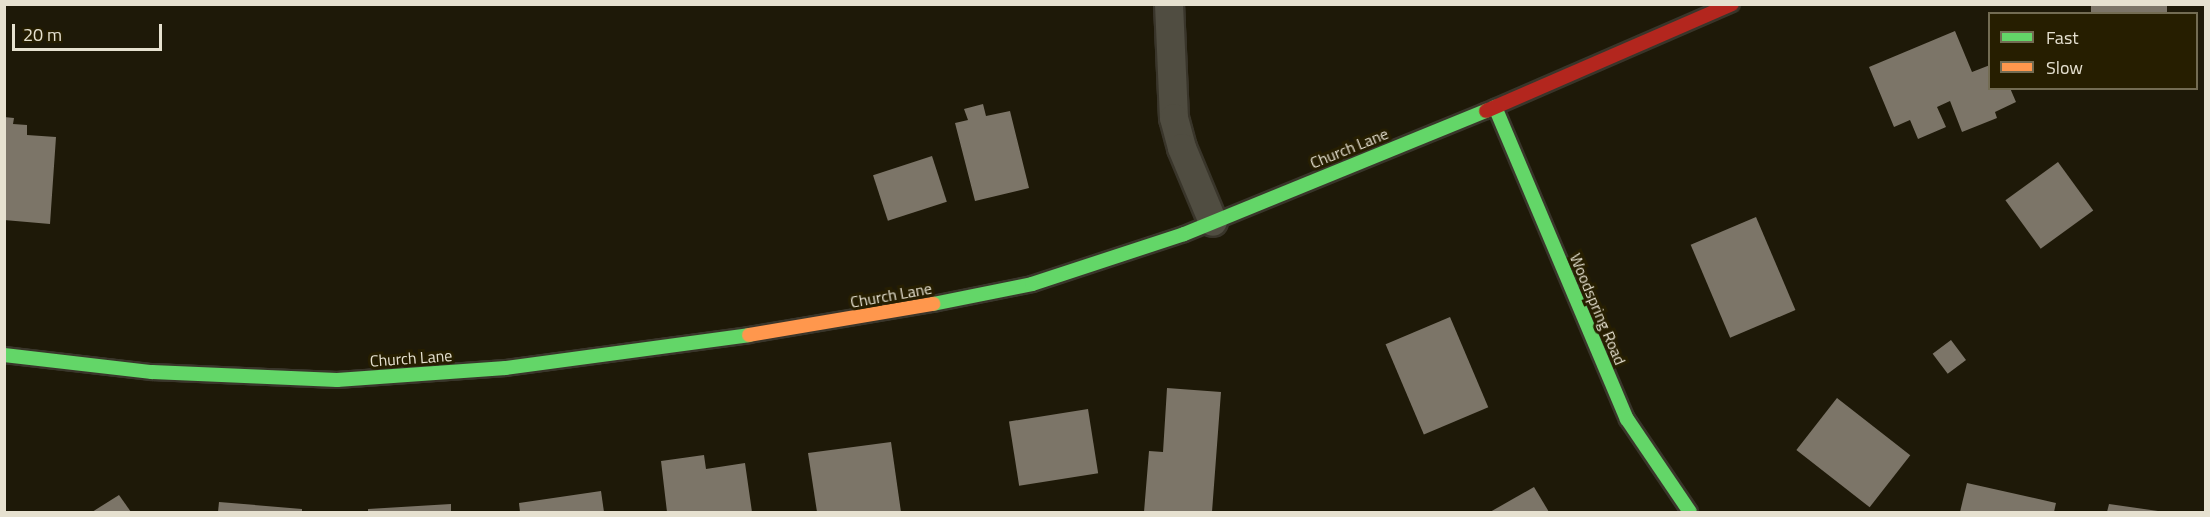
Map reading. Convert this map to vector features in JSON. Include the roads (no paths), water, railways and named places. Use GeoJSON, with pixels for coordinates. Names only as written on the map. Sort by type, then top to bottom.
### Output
{"type":"FeatureCollection","features":[{"type":"Feature","properties":{"kind":"street","name":"Church Lane"},"geometry":{"type":"LineString","coordinates":[[4,355],[152,372],[337,380],[506,368],[678,346],[893,312],[997,291],[1043,280],[1213,222],[1495,107],[1732,4]]}},
{"type":"Feature","properties":{"kind":"street","name":"Woodspring Road"},"geometry":{"type":"LineString","coordinates":[[1495,107],[1627,419],[1690,513]]}},
{"type":"Feature","properties":{"kind":"lane"},"geometry":{"type":"LineString","coordinates":[[1169,4],[1174,118],[1182,148],[1213,222]]}}]}
